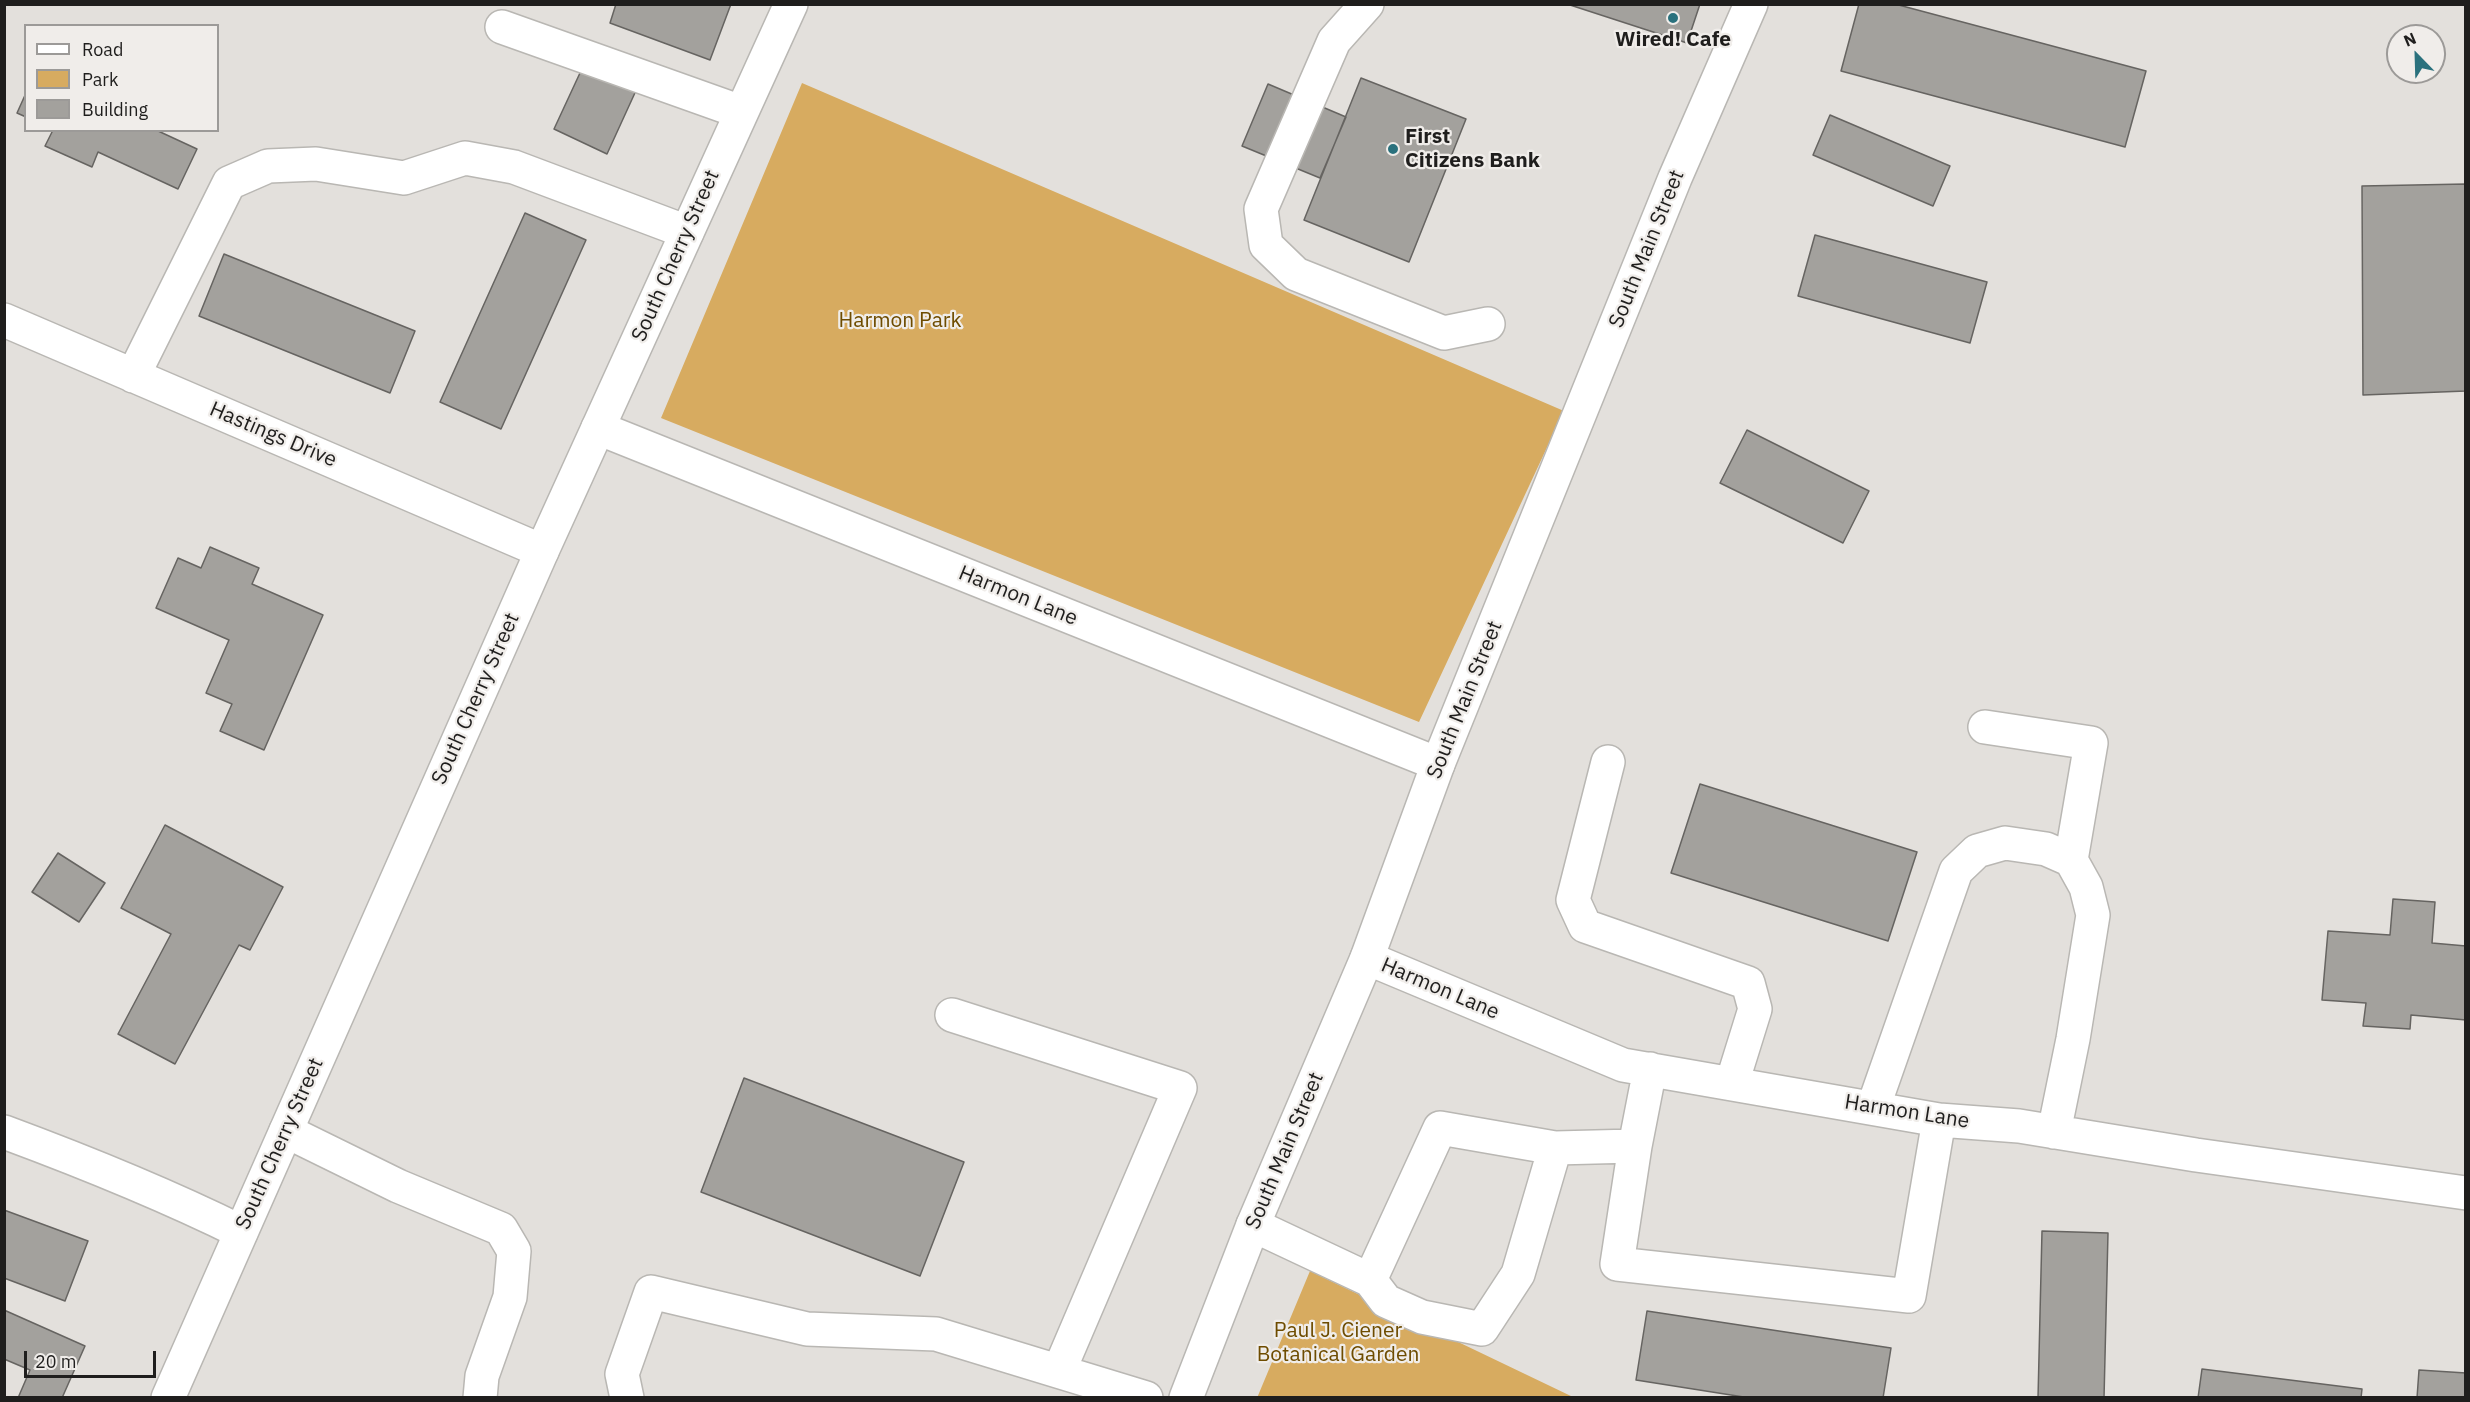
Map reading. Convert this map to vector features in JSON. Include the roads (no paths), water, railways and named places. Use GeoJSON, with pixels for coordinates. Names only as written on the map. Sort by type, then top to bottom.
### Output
{"type":"FeatureCollection","features":[{"type":"Feature","properties":{"kind":"main road","name":"South Cherry Street"},"geometry":{"type":"LineString","coordinates":[[168,1398],[542,551],[791,4]]}},
{"type":"Feature","properties":{"kind":"main road"},"geometry":{"type":"LineString","coordinates":[[1366,4],[1334,41],[1261,209],[1266,245],[1296,274],[1444,333],[1488,324]]}},
{"type":"Feature","properties":{"kind":"main road","name":"South Main Street"},"geometry":{"type":"LineString","coordinates":[[1186,1398],[1254,1225],[1367,958],[1438,764],[1675,178],[1751,4]]}},
{"type":"Feature","properties":{"kind":"main road"},"geometry":{"type":"LineString","coordinates":[[501,27],[741,112]]}},
{"type":"Feature","properties":{"kind":"main road"},"geometry":{"type":"LineString","coordinates":[[133,375],[229,183],[268,166],[316,164],[404,178],[465,158],[514,167],[687,232]]}},
{"type":"Feature","properties":{"kind":"main road","name":"Hastings Drive"},"geometry":{"type":"LineString","coordinates":[[4,320],[542,551]]}},
{"type":"Feature","properties":{"kind":"main road","name":"Harmon Lane"},"geometry":{"type":"LineString","coordinates":[[598,428],[1438,764]]}},
{"type":"Feature","properties":{"kind":"main road"},"geometry":{"type":"LineString","coordinates":[[1985,727],[2091,742],[2071,861]]}},
{"type":"Feature","properties":{"kind":"main road"},"geometry":{"type":"LineString","coordinates":[[1608,762],[1573,900],[1585,926],[1748,983],[1755,1009],[1732,1083]]}},
{"type":"Feature","properties":{"kind":"main road"},"geometry":{"type":"LineString","coordinates":[[1873,1108],[1956,871],[1977,851],[2005,843],[2046,849],[2071,861],[2086,887],[2093,915],[2073,1039],[2054,1132]]}},
{"type":"Feature","properties":{"kind":"main road","name":"Harmon Lane"},"geometry":{"type":"LineString","coordinates":[[1367,958],[1623,1065],[1940,1119],[2019,1126],[2196,1155],[2466,1193]]}},
{"type":"Feature","properties":{"kind":"main road"},"geometry":{"type":"LineString","coordinates":[[952,1015],[1180,1088],[1059,1371]]}},
{"type":"Feature","properties":{"kind":"main road"},"geometry":{"type":"LineString","coordinates":[[1650,1069],[1635,1146],[1617,1264],[1909,1296],[1940,1119]]}},
{"type":"Feature","properties":{"kind":"main road"},"geometry":{"type":"LineString","coordinates":[[1370,1280],[1440,1128],[1555,1148],[1635,1146]]}},
{"type":"Feature","properties":{"kind":"main road"},"geometry":{"type":"LineString","coordinates":[[286,1131],[398,1186],[501,1229],[514,1251],[510,1297],[482,1376],[480,1398]]}},
{"type":"Feature","properties":{"kind":"main road"},"geometry":{"type":"LineString","coordinates":[[4,1132],[104,1170],[199,1211],[241,1232]]}},
{"type":"Feature","properties":{"kind":"main road"},"geometry":{"type":"LineString","coordinates":[[1254,1225],[1370,1280],[1386,1301],[1422,1317],[1482,1329],[1518,1274],[1555,1148]]}},
{"type":"Feature","properties":{"kind":"main road"},"geometry":{"type":"LineString","coordinates":[[627,1398],[622,1374],[651,1292],[807,1329],[936,1334],[1146,1398]]}},
{"type":"Feature","properties":{"kind":"place","name":"Wired! Cafe"},"geometry":{"type":"Point","coordinates":[1673,18]}},
{"type":"Feature","properties":{"kind":"place","name":"First Citizens Bank"},"geometry":{"type":"Point","coordinates":[1393,149]}},
{"type":"Feature","properties":{"kind":"park label","name":"Harmon Park"},"geometry":{"type":"Point","coordinates":[900,321]}},
{"type":"Feature","properties":{"kind":"park label","name":"Paul J. Ciener Botanical Garden"},"geometry":{"type":"Point","coordinates":[1338,1343]}}]}
